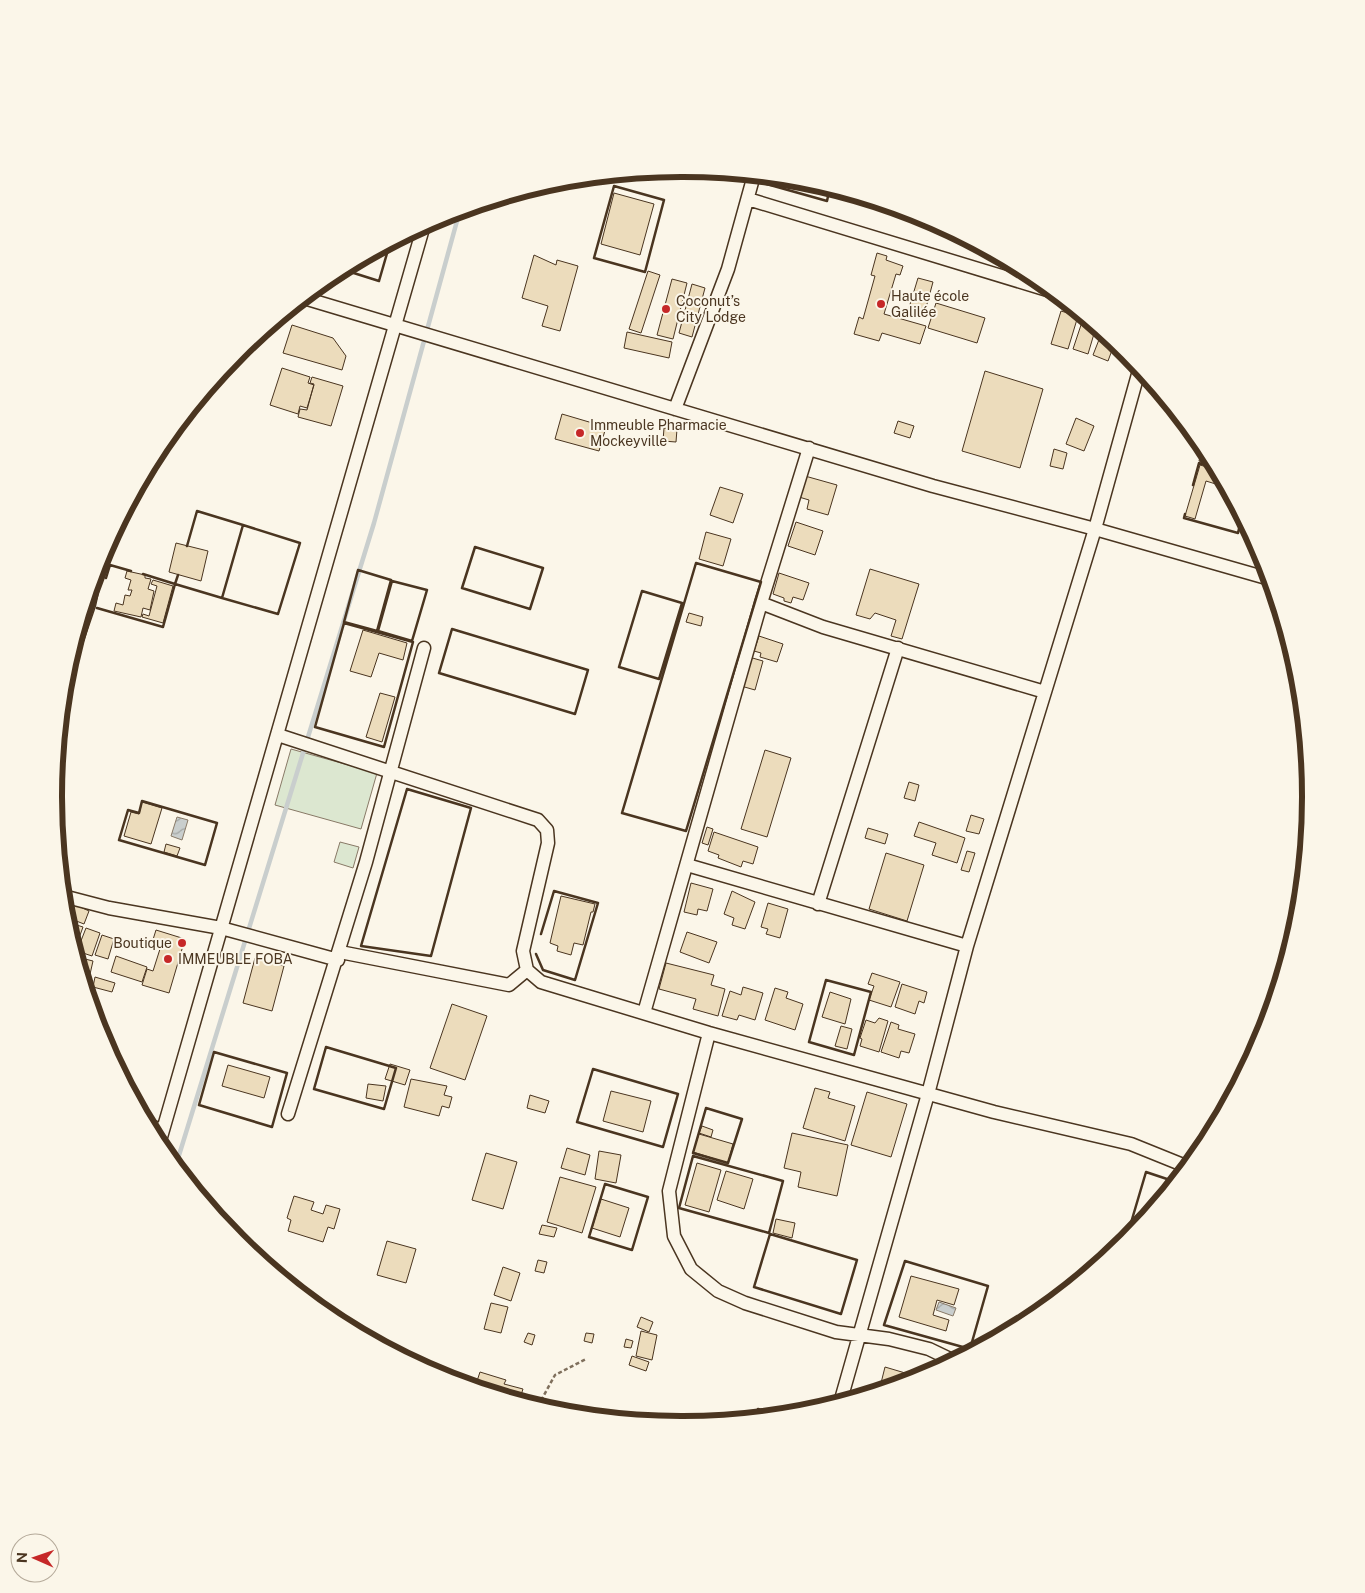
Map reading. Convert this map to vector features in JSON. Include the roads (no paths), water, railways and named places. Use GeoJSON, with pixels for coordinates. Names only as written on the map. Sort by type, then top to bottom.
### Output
{"type":"FeatureCollection","features":[{"type":"Feature","properties":{"kind":"street"},"geometry":{"type":"LineString","coordinates":[[675,409],[728,269],[752,181]]}},
{"type":"Feature","properties":{"kind":"street"},"geometry":{"type":"LineString","coordinates":[[748,198],[1033,286]]}},
{"type":"Feature","properties":{"kind":"street"},"geometry":{"type":"LineString","coordinates":[[162,1133],[421,234]]}},
{"type":"Feature","properties":{"kind":"street"},"geometry":{"type":"LineString","coordinates":[[312,300],[934,486],[1262,577]]}},
{"type":"Feature","properties":{"kind":"street"},"geometry":{"type":"LineString","coordinates":[[842,1395],[928,1094],[967,946],[1095,529],[1138,376]]}},
{"type":"Feature","properties":{"kind":"street"},"geometry":{"type":"LineString","coordinates":[[644,1013],[761,602],[809,448]]}},
{"type":"Feature","properties":{"kind":"street"},"geometry":{"type":"LineString","coordinates":[[761,602],[822,627],[1045,692]]}},
{"type":"Feature","properties":{"kind":"street"},"geometry":{"type":"LineString","coordinates":[[288,1114],[339,956],[424,648]]}},
{"type":"Feature","properties":{"kind":"street"},"geometry":{"type":"LineString","coordinates":[[818,904],[898,648]]}},
{"type":"Feature","properties":{"kind":"street"},"geometry":{"type":"LineString","coordinates":[[278,735],[538,820],[547,830],[548,844],[523,950],[526,970],[540,982],[709,1033],[928,1094],[994,1112],[1131,1144],[1181,1164]]}},
{"type":"Feature","properties":{"kind":"street"},"geometry":{"type":"LineString","coordinates":[[687,865],[967,946]]}},
{"type":"Feature","properties":{"kind":"street"},"geometry":{"type":"LineString","coordinates":[[71,898],[109,908],[221,928],[339,956],[510,984],[526,970]]}},
{"type":"Feature","properties":{"kind":"street"},"geometry":{"type":"LineString","coordinates":[[709,1033],[669,1191],[674,1236],[690,1269],[718,1290],[784,1316],[836,1332],[889,1339],[921,1347],[946,1358]]}},
{"type":"Feature","properties":{"kind":"water"},"geometry":{"type":"Polygon","coordinates":[[[177,817],[188,820],[182,840],[171,836],[177,817]]]}},
{"type":"Feature","properties":{"kind":"water"},"geometry":{"type":"Polygon","coordinates":[[[939,1302],[956,1308],[953,1316],[936,1310],[939,1302]]]}},
{"type":"Feature","properties":{"kind":"waterway"},"geometry":{"type":"LineString","coordinates":[[179,1157],[374,523],[458,219]]}},
{"type":"Feature","properties":{"kind":"place","name":"Haute école Galilée"},"geometry":{"type":"Point","coordinates":[881,304]}},
{"type":"Feature","properties":{"kind":"place","name":"Coconut’s City Lodge"},"geometry":{"type":"Point","coordinates":[666,309]}},
{"type":"Feature","properties":{"kind":"place","name":"Immeuble Pharmacie Mockeyville"},"geometry":{"type":"Point","coordinates":[580,433]}},
{"type":"Feature","properties":{"kind":"place","name":"Boutique"},"geometry":{"type":"Point","coordinates":[182,943]}},
{"type":"Feature","properties":{"kind":"place","name":"IMMEUBLE FOBA"},"geometry":{"type":"Point","coordinates":[168,959]}}]}
